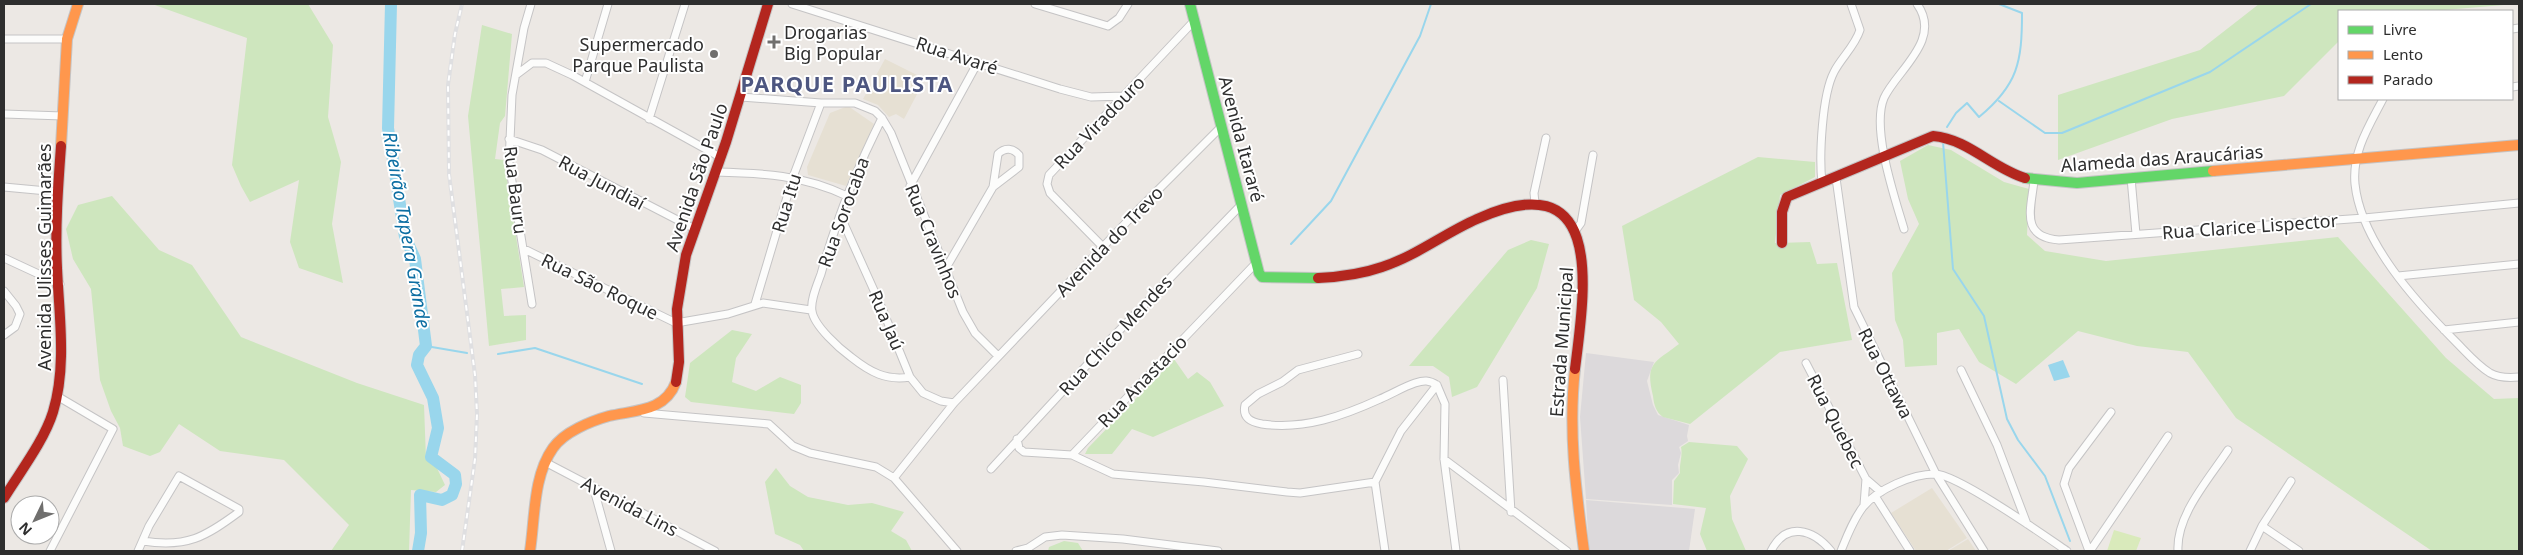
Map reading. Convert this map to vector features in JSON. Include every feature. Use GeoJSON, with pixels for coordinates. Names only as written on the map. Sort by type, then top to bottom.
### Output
{"type":"FeatureCollection","features":[{"type":"Feature","properties":{"kind":"main road","name":"Avenida Ulisses Guimarães"},"geometry":{"type":"LineString","coordinates":[[4,498],[31,456],[54,413],[57,396],[61,320],[60,284],[57,267],[58,192],[67,39],[78,4]]}},
{"type":"Feature","properties":{"kind":"main road","name":"Avenida São Paulo"},"geometry":{"type":"LineString","coordinates":[[530,551],[545,462],[556,443],[564,436],[609,416],[643,412],[669,395],[675,384],[678,366],[676,323],[683,268],[693,228],[715,172],[768,4]]}},
{"type":"Feature","properties":{"kind":"main road","name":"Avenida Itararé"},"geometry":{"type":"LineString","coordinates":[[1190,4],[1259,273],[1268,278]]}},
{"type":"Feature","properties":{"kind":"main road","name":"Alameda das Araucárias"},"geometry":{"type":"LineString","coordinates":[[1782,243],[1783,203],[1795,193],[1836,178],[1914,142],[1933,136],[1945,135],[1993,166],[2034,181],[2077,183],[2519,145]]}},
{"type":"Feature","properties":{"kind":"main road","name":"Estrada Municipal"},"geometry":{"type":"LineString","coordinates":[[1268,278],[1299,278],[1375,269],[1388,265],[1448,233],[1497,211],[1517,205],[1536,203],[1556,208],[1576,230],[1582,248],[1584,274],[1571,416],[1584,551]]}},
{"type":"Feature","properties":{"kind":"street","name":"Rua Bauru"},"geometry":{"type":"LineString","coordinates":[[530,4],[516,75],[510,115],[509,139],[510,168],[532,304]]}},
{"type":"Feature","properties":{"kind":"street"},"geometry":{"type":"LineString","coordinates":[[585,82],[608,4]]}},
{"type":"Feature","properties":{"kind":"street"},"geometry":{"type":"LineString","coordinates":[[649,119],[685,4]]}},
{"type":"Feature","properties":{"kind":"street","name":"Rua Avaré"},"geometry":{"type":"LineString","coordinates":[[792,4],[1084,96],[1101,98],[1124,96]]}},
{"type":"Feature","properties":{"kind":"street"},"geometry":{"type":"LineString","coordinates":[[1035,4],[1108,26],[1119,18],[1128,4]]}},
{"type":"Feature","properties":{"kind":"street"},"geometry":{"type":"LineString","coordinates":[[1822,183],[1821,146],[1829,86],[1832,74],[1860,30],[1851,4]]}},
{"type":"Feature","properties":{"kind":"street"},"geometry":{"type":"LineString","coordinates":[[1904,229],[1880,129],[1882,105],[1887,92],[1913,59],[1922,37],[1923,22],[1917,4]]}},
{"type":"Feature","properties":{"kind":"street","name":"Rua Viradouro"},"geometry":{"type":"LineString","coordinates":[[1103,247],[1050,193],[1047,184],[1053,170],[1194,21]]}},
{"type":"Feature","properties":{"kind":"street"},"geometry":{"type":"LineString","coordinates":[[4,39],[67,39]]}},
{"type":"Feature","properties":{"kind":"street"},"geometry":{"type":"LineString","coordinates":[[516,75],[532,63],[539,62],[558,68],[720,157]]}},
{"type":"Feature","properties":{"kind":"street"},"geometry":{"type":"LineString","coordinates":[[910,186],[978,62]]}},
{"type":"Feature","properties":{"kind":"street"},"geometry":{"type":"LineString","coordinates":[[740,96],[821,103],[855,103],[869,107],[882,118]]}},
{"type":"Feature","properties":{"kind":"street"},"geometry":{"type":"LineString","coordinates":[[2383,100],[2355,160],[2355,185],[2364,218],[2379,247],[2398,276],[2413,297],[2444,330],[2490,373],[2506,378],[2519,377]]}},
{"type":"Feature","properties":{"kind":"street","name":"Rua Itu"},"geometry":{"type":"LineString","coordinates":[[755,304],[793,176],[821,103]]}},
{"type":"Feature","properties":{"kind":"street"},"geometry":{"type":"LineString","coordinates":[[4,114],[63,116]]}},
{"type":"Feature","properties":{"kind":"street","name":"Rua Cravinhos"},"geometry":{"type":"LineString","coordinates":[[882,118],[891,134],[910,186],[969,324],[998,356]]}},
{"type":"Feature","properties":{"kind":"street","name":"Rua Sorocaba"},"geometry":{"type":"LineString","coordinates":[[811,310],[847,196],[882,118]]}},
{"type":"Feature","properties":{"kind":"street","name":"Avenida do Trevo"},"geometry":{"type":"LineString","coordinates":[[894,478],[954,403],[1221,127]]}},
{"type":"Feature","properties":{"kind":"street"},"geometry":{"type":"LineString","coordinates":[[1536,203],[1534,193],[1546,138]]}},
{"type":"Feature","properties":{"kind":"street","name":"Rua Jundiaí"},"geometry":{"type":"LineString","coordinates":[[509,139],[542,150],[693,228]]}},
{"type":"Feature","properties":{"kind":"street"},"geometry":{"type":"LineString","coordinates":[[946,268],[993,187],[998,154],[1005,149],[1013,150],[1020,159],[1019,167],[993,187]]}},
{"type":"Feature","properties":{"kind":"street"},"geometry":{"type":"LineString","coordinates":[[1576,230],[1581,223],[1594,155]]}},
{"type":"Feature","properties":{"kind":"street"},"geometry":{"type":"LineString","coordinates":[[715,172],[793,176],[821,184],[847,196]]}},
{"type":"Feature","properties":{"kind":"street","name":"Rua Ottawa"},"geometry":{"type":"LineString","coordinates":[[1836,178],[1854,308],[1936,474],[1984,551]]}},
{"type":"Feature","properties":{"kind":"street"},"geometry":{"type":"LineString","coordinates":[[2131,178],[2136,234]]}},
{"type":"Feature","properties":{"kind":"street","name":"Rua Clarice Lispector"},"geometry":{"type":"LineString","coordinates":[[2034,181],[2030,212],[2032,228],[2038,235],[2048,239],[2059,240],[2364,218],[2519,203]]}},
{"type":"Feature","properties":{"kind":"street"},"geometry":{"type":"LineString","coordinates":[[4,187],[58,192]]}},
{"type":"Feature","properties":{"kind":"street","name":"Rua Chico Mendes"},"geometry":{"type":"LineString","coordinates":[[991,469],[1110,340],[1242,204]]}},
{"type":"Feature","properties":{"kind":"street","name":"Rua Jaú"},"geometry":{"type":"LineString","coordinates":[[840,215],[881,306],[910,377],[923,393],[941,401],[954,403]]}},
{"type":"Feature","properties":{"kind":"street","name":"Rua São Roque"},"geometry":{"type":"LineString","coordinates":[[524,249],[676,323]]}},
{"type":"Feature","properties":{"kind":"street"},"geometry":{"type":"LineString","coordinates":[[4,258],[60,284]]}},
{"type":"Feature","properties":{"kind":"street","name":"Rua Anastacio"},"geometry":{"type":"LineString","coordinates":[[1072,455],[1257,262]]}},
{"type":"Feature","properties":{"kind":"street"},"geometry":{"type":"LineString","coordinates":[[2398,276],[2519,264]]}},
{"type":"Feature","properties":{"kind":"street"},"geometry":{"type":"LineString","coordinates":[[4,291],[20,314],[14,327],[4,335]]}},
{"type":"Feature","properties":{"kind":"street"},"geometry":{"type":"LineString","coordinates":[[676,323],[728,314],[755,304],[770,303],[811,310],[816,321],[826,334],[861,365],[884,377],[893,379],[910,377]]}},
{"type":"Feature","properties":{"kind":"street"},"geometry":{"type":"LineString","coordinates":[[2444,330],[2519,322]]}},
{"type":"Feature","properties":{"kind":"street"},"geometry":{"type":"LineString","coordinates":[[1358,354],[1298,370],[1282,382],[1251,398],[1245,405],[1245,416],[1257,423],[1305,425],[1360,408],[1415,383],[1426,380],[1437,385],[1445,404],[1444,460],[1456,551]]}},
{"type":"Feature","properties":{"kind":"street","name":"Rua Quebec"},"geometry":{"type":"LineString","coordinates":[[1806,363],[1866,479],[1878,494],[1910,551]]}},
{"type":"Feature","properties":{"kind":"street"},"geometry":{"type":"LineString","coordinates":[[1961,370],[1996,445],[2028,524]]}},
{"type":"Feature","properties":{"kind":"street"},"geometry":{"type":"LineString","coordinates":[[1503,380],[1511,512]]}},
{"type":"Feature","properties":{"kind":"street"},"geometry":{"type":"LineString","coordinates":[[1385,551],[1375,482],[1401,431],[1437,385]]}},
{"type":"Feature","properties":{"kind":"street"},"geometry":{"type":"LineString","coordinates":[[50,551],[113,430],[57,396]]}},
{"type":"Feature","properties":{"kind":"street"},"geometry":{"type":"LineString","coordinates":[[643,412],[770,424],[792,446],[810,453],[876,467],[894,478],[957,551]]}},
{"type":"Feature","properties":{"kind":"street"},"geometry":{"type":"LineString","coordinates":[[2090,551],[2064,484],[2068,468],[2111,412]]}},
{"type":"Feature","properties":{"kind":"street"},"geometry":{"type":"LineString","coordinates":[[2090,551],[2168,436]]}},
{"type":"Feature","properties":{"kind":"street"},"geometry":{"type":"LineString","coordinates":[[1018,439],[1019,448],[1024,452],[1072,455],[1113,474],[1300,493],[1375,482]]}},
{"type":"Feature","properties":{"kind":"street"},"geometry":{"type":"LineString","coordinates":[[2178,551],[2179,532],[2186,514],[2228,450]]}},
{"type":"Feature","properties":{"kind":"street"},"geometry":{"type":"LineString","coordinates":[[1444,460],[1511,512],[1567,551]]}},
{"type":"Feature","properties":{"kind":"street","name":"Avenida Lins"},"geometry":{"type":"LineString","coordinates":[[545,462],[715,551]]}},
{"type":"Feature","properties":{"kind":"street"},"geometry":{"type":"LineString","coordinates":[[1841,551],[1852,525],[1864,505],[1878,494],[1913,478],[1936,474],[1979,494],[2028,524],[2057,548],[2067,551]]}},
{"type":"Feature","properties":{"kind":"street"},"geometry":{"type":"LineString","coordinates":[[138,551],[149,526],[179,476],[239,509],[239,512],[205,535],[189,542],[170,544],[143,541]]}},
{"type":"Feature","properties":{"kind":"street","name":"Rua Quebec"},"geometry":{"type":"LineString","coordinates":[[1864,505],[1866,479]]}},
{"type":"Feature","properties":{"kind":"street"},"geometry":{"type":"LineString","coordinates":[[2250,551],[2262,526],[2291,481]]}},
{"type":"Feature","properties":{"kind":"street"},"geometry":{"type":"LineString","coordinates":[[593,486],[611,551]]}},
{"type":"Feature","properties":{"kind":"street"},"geometry":{"type":"LineString","coordinates":[[2262,526],[2299,551]]}},
{"type":"Feature","properties":{"kind":"street"},"geometry":{"type":"LineString","coordinates":[[1771,551],[1775,542],[1784,534],[1794,532],[1815,536],[1831,551]]}},
{"type":"Feature","properties":{"kind":"street"},"geometry":{"type":"LineString","coordinates":[[1016,551],[1028,548],[1045,537],[1062,535],[1123,539],[1218,551]]}},
{"type":"Feature","properties":{"kind":"shaded area"},"geometry":{"type":"Polygon","coordinates":[[[885,59],[925,79],[904,119],[896,114],[889,117],[878,105],[863,99],[885,59]]]}},
{"type":"Feature","properties":{"kind":"shaded area"},"geometry":{"type":"Polygon","coordinates":[[[848,106],[874,124],[846,186],[808,175],[807,167],[830,113],[848,106]]]}},
{"type":"Feature","properties":{"kind":"shaded area"},"geometry":{"type":"Polygon","coordinates":[[[1586,353],[1654,362],[1647,381],[1653,405],[1658,415],[1689,425],[1688,441],[1679,447],[1681,453],[1678,465],[1679,473],[1672,480],[1672,505],[1586,499],[1580,417],[1586,353]]]}},
{"type":"Feature","properties":{"kind":"shaded area"},"geometry":{"type":"Polygon","coordinates":[[[1932,488],[1967,538],[1946,551],[1916,551],[1891,513],[1932,488]]]}},
{"type":"Feature","properties":{"kind":"shaded area"},"geometry":{"type":"Polygon","coordinates":[[[1586,500],[1695,509],[1689,551],[1589,551],[1586,500]]]}},
{"type":"Feature","properties":{"kind":"shaded area"},"geometry":{"type":"Polygon","coordinates":[[[1968,539],[1976,551],[1948,551],[1968,539]]]}},
{"type":"Feature","properties":{"kind":"green space"},"geometry":{"type":"Polygon","coordinates":[[[152,4],[308,4],[333,45],[328,117],[341,162],[332,224],[343,283],[299,268],[290,242],[299,180],[250,202],[232,165],[247,38],[152,4]]]}},
{"type":"Feature","properties":{"kind":"green space"},"geometry":{"type":"Polygon","coordinates":[[[2259,4],[2516,4],[2444,10],[2338,10],[2338,42],[2284,96],[2172,119],[2058,160],[2058,95],[2200,50],[2259,4]]]}},
{"type":"Feature","properties":{"kind":"green space"},"geometry":{"type":"Polygon","coordinates":[[[482,25],[512,34],[505,116],[500,123],[495,159],[504,160],[524,287],[501,289],[504,316],[526,315],[526,340],[489,346],[468,116],[482,25]]]}},
{"type":"Feature","properties":{"kind":"green space"},"geometry":{"type":"Polygon","coordinates":[[[1928,145],[1951,150],[2004,182],[2029,189],[2027,235],[2045,251],[2106,261],[2338,237],[2446,358],[2494,399],[2519,398],[2519,551],[2432,551],[2236,418],[2188,352],[2137,346],[2078,331],[2016,384],[1979,362],[1959,329],[1937,333],[1937,365],[1905,367],[1903,340],[1895,320],[1892,273],[1919,224],[1908,199],[1900,161],[1928,145]]]}},
{"type":"Feature","properties":{"kind":"green space"},"geometry":{"type":"Polygon","coordinates":[[[1758,157],[1815,162],[1815,177],[1780,195],[1775,243],[1810,242],[1817,264],[1837,263],[1852,340],[1780,352],[1690,424],[1663,417],[1657,411],[1654,402],[1650,377],[1651,370],[1658,360],[1679,344],[1661,322],[1634,300],[1622,226],[1758,157]]]}},
{"type":"Feature","properties":{"kind":"green space"},"geometry":{"type":"Polygon","coordinates":[[[112,196],[159,250],[192,265],[241,337],[357,383],[424,405],[426,459],[436,466],[445,485],[436,492],[411,490],[409,551],[331,551],[349,525],[284,460],[220,451],[179,424],[160,452],[150,456],[123,446],[120,428],[111,411],[100,380],[91,289],[73,259],[66,229],[78,205],[112,196]]]}},
{"type":"Feature","properties":{"kind":"green space"},"geometry":{"type":"Polygon","coordinates":[[[1531,240],[1549,244],[1537,288],[1477,387],[1452,397],[1449,377],[1433,366],[1409,366],[1508,250],[1531,240]]]}},
{"type":"Feature","properties":{"kind":"green space"},"geometry":{"type":"Polygon","coordinates":[[[732,330],[752,334],[736,358],[732,382],[756,391],[780,377],[801,385],[801,403],[794,414],[691,402],[685,397],[690,363],[732,330]]]}},
{"type":"Feature","properties":{"kind":"green space"},"geometry":{"type":"Polygon","coordinates":[[[1174,359],[1188,379],[1197,372],[1210,382],[1224,406],[1153,437],[1132,429],[1112,454],[1085,454],[1088,448],[1174,359]]]}},
{"type":"Feature","properties":{"kind":"green space"},"geometry":{"type":"Polygon","coordinates":[[[1689,442],[1737,446],[1748,459],[1730,496],[1732,519],[1746,551],[1707,551],[1700,534],[1706,508],[1673,504],[1674,481],[1680,473],[1681,447],[1689,442]]]}},
{"type":"Feature","properties":{"kind":"green space"},"geometry":{"type":"Polygon","coordinates":[[[776,468],[790,486],[808,497],[848,505],[872,503],[904,512],[891,531],[906,540],[912,551],[804,551],[800,545],[775,534],[765,482],[776,468]]]}},
{"type":"Feature","properties":{"kind":"green space"},"geometry":{"type":"Polygon","coordinates":[[[2114,530],[2141,538],[2136,551],[2107,551],[2114,530]]]}},
{"type":"Feature","properties":{"kind":"green space"},"geometry":{"type":"Polygon","coordinates":[[[1064,541],[1078,543],[1083,551],[1048,551],[1049,547],[1064,541]]]}},
{"type":"Feature","properties":{"kind":"water"},"geometry":{"type":"Polygon","coordinates":[[[2063,360],[2070,377],[2054,381],[2048,365],[2063,360]]]}},
{"type":"Feature","properties":{"kind":"waterway","name":"Ribeirão Tapera Grande"},"geometry":{"type":"LineString","coordinates":[[391,4],[388,128],[405,237],[415,259],[426,346],[419,355],[417,365],[433,398],[438,428],[431,457],[455,475],[456,484],[452,495],[442,500],[420,495],[421,533],[418,551]]}},
{"type":"Feature","properties":{"kind":"waterway"},"geometry":{"type":"LineString","coordinates":[[1291,244],[1331,201],[1420,36],[1431,4]]}},
{"type":"Feature","properties":{"kind":"waterway"},"geometry":{"type":"LineString","coordinates":[[1947,127],[1956,113],[1967,103],[1979,117],[1992,105],[2010,83],[2019,59],[2022,13],[1999,4]]}},
{"type":"Feature","properties":{"kind":"waterway"},"geometry":{"type":"LineString","coordinates":[[1999,101],[2045,133],[2062,133],[2210,72],[2311,4]]}},
{"type":"Feature","properties":{"kind":"waterway"},"geometry":{"type":"LineString","coordinates":[[1943,142],[1953,269],[1984,316],[2007,419],[2018,440],[2045,476],[2070,541]]}},
{"type":"Feature","properties":{"kind":"waterway"},"geometry":{"type":"LineString","coordinates":[[426,346],[467,353]]}},
{"type":"Feature","properties":{"kind":"waterway"},"geometry":{"type":"LineString","coordinates":[[498,354],[535,348],[642,384]]}},
{"type":"Feature","properties":{"kind":"railway"},"geometry":{"type":"LineString","coordinates":[[462,4],[455,34],[448,85],[449,174],[475,375],[477,414],[475,459],[462,551]]}},
{"type":"Feature","properties":{"kind":"traffic: fast"},"geometry":{"type":"LineString","coordinates":[[1190,4],[1259,273],[1262,277],[1318,278]]}},
{"type":"Feature","properties":{"kind":"traffic: fast"},"geometry":{"type":"LineString","coordinates":[[2025,178],[2077,183],[2213,171]]}},
{"type":"Feature","properties":{"kind":"traffic: slow"},"geometry":{"type":"LineString","coordinates":[[61,146],[67,39],[78,4]]}},
{"type":"Feature","properties":{"kind":"traffic: slow"},"geometry":{"type":"LineString","coordinates":[[2213,171],[2519,145]]}},
{"type":"Feature","properties":{"kind":"traffic: slow"},"geometry":{"type":"LineString","coordinates":[[1575,369],[1572,415],[1573,438],[1584,551]]}},
{"type":"Feature","properties":{"kind":"traffic: slow"},"geometry":{"type":"LineString","coordinates":[[530,551],[538,484],[546,459],[558,442],[571,432],[594,421],[609,416],[639,411],[657,404],[665,399],[676,382]]}},
{"type":"Feature","properties":{"kind":"traffic: jam"},"geometry":{"type":"LineString","coordinates":[[676,382],[679,362],[677,309],[686,255],[726,142],[768,4]]}},
{"type":"Feature","properties":{"kind":"traffic: jam"},"geometry":{"type":"LineString","coordinates":[[1782,243],[1782,212],[1787,197],[1933,136],[1958,142],[2002,168],[2025,178]]}},
{"type":"Feature","properties":{"kind":"traffic: jam"},"geometry":{"type":"LineString","coordinates":[[4,498],[44,434],[53,412],[60,377],[61,340],[56,238],[61,146]]}},
{"type":"Feature","properties":{"kind":"traffic: jam"},"geometry":{"type":"LineString","coordinates":[[1318,278],[1350,275],[1382,267],[1419,251],[1477,219],[1519,206],[1548,207],[1567,220],[1578,242],[1582,271],[1582,304],[1575,369]]}},
{"type":"Feature","properties":{"kind":"place","name":"Drogarias Big Popular"},"geometry":{"type":"Point","coordinates":[774,42]}},
{"type":"Feature","properties":{"kind":"place","name":"Supermercado Parque Paulista"},"geometry":{"type":"Point","coordinates":[714,54]}},
{"type":"Feature","properties":{"kind":"district","name":"PARQUE PAULISTA"},"geometry":{"type":"Point","coordinates":[847,83]}}]}
